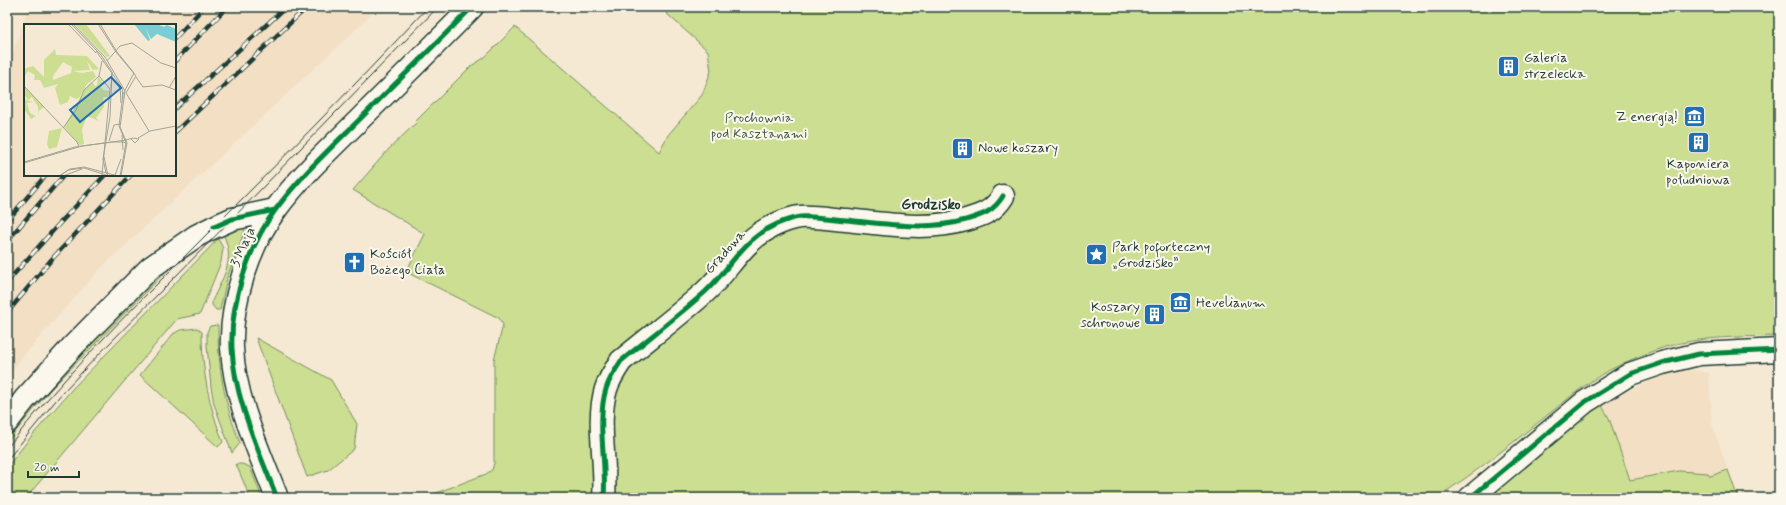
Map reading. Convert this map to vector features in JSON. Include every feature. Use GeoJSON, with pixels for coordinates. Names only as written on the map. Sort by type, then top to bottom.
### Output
{"type":"FeatureCollection","features":[{"type":"Feature","properties":{"kind":"street","name":"3 Maja"},"geometry":{"type":"LineString","coordinates":[[277,498],[238,391],[232,348],[234,318],[240,285],[252,250],[275,210],[308,171],[472,7]]}},
{"type":"Feature","properties":{"kind":"street","name":"Gradowa"},"geometry":{"type":"LineString","coordinates":[[604,498],[602,413],[606,388],[614,371],[621,362],[705,292],[720,277],[744,246],[754,237],[766,229],[799,217],[905,226],[955,223],[990,212],[995,208],[1003,196]]}},
{"type":"Feature","properties":{"kind":"street"},"geometry":{"type":"LineString","coordinates":[[7,422],[25,399],[74,345],[150,268],[196,236],[214,227],[232,219],[275,210]]}},
{"type":"Feature","properties":{"kind":"street"},"geometry":{"type":"LineString","coordinates":[[1470,498],[1585,402],[1630,374],[1662,363],[1698,354],[1779,350]]}},
{"type":"Feature","properties":{"kind":"shaded area"},"geometry":{"type":"Polygon","coordinates":[[[28,7],[378,7],[365,21],[98,271],[25,354],[7,378],[7,72],[28,7]]]}},
{"type":"Feature","properties":{"kind":"shaded area"},"geometry":{"type":"Polygon","coordinates":[[[1680,367],[1709,373],[1712,424],[1728,470],[1709,476],[1679,471],[1629,480],[1609,418],[1601,404],[1680,367]]]}},
{"type":"Feature","properties":{"kind":"green space","name":"Park poforteczny „Grodzisko”"},"geometry":{"type":"Polygon","coordinates":[[[672,7],[1779,7],[1779,336],[1707,339],[1679,343],[1638,357],[1618,366],[1587,384],[1492,459],[1436,498],[423,498],[486,474],[492,470],[494,463],[494,360],[503,325],[499,318],[406,272],[425,234],[353,190],[389,149],[417,122],[416,121],[471,66],[484,58],[515,27],[659,152],[668,135],[702,95],[711,71],[708,51],[666,13],[672,7]]]}},
{"type":"Feature","properties":{"kind":"green space"},"geometry":{"type":"Polygon","coordinates":[[[243,227],[245,230],[227,278],[220,310],[216,310],[212,305],[212,301],[224,276],[228,260],[227,243],[223,234],[243,227]]]}},
{"type":"Feature","properties":{"kind":"green space"},"geometry":{"type":"Polygon","coordinates":[[[218,239],[223,248],[221,262],[200,314],[177,319],[26,498],[7,498],[7,467],[30,438],[73,388],[218,239]]]}},
{"type":"Feature","properties":{"kind":"green space"},"geometry":{"type":"Polygon","coordinates":[[[177,260],[50,390],[7,442],[7,436],[30,406],[131,298],[177,260]]]}},
{"type":"Feature","properties":{"kind":"green space"},"geometry":{"type":"Polygon","coordinates":[[[218,325],[219,356],[223,385],[234,428],[240,443],[232,453],[214,404],[211,387],[207,332],[210,326],[218,325]]]}},
{"type":"Feature","properties":{"kind":"green space"},"geometry":{"type":"Polygon","coordinates":[[[197,328],[202,332],[203,361],[207,388],[223,442],[218,447],[140,375],[173,334],[180,330],[197,328]]]}},
{"type":"Feature","properties":{"kind":"green space"},"geometry":{"type":"Polygon","coordinates":[[[256,338],[331,380],[357,424],[354,449],[328,470],[307,477],[256,338]]]}},
{"type":"Feature","properties":{"kind":"green space"},"geometry":{"type":"Polygon","coordinates":[[[1601,404],[1609,418],[1630,480],[1679,471],[1708,473],[1710,476],[1728,470],[1738,498],[1485,498],[1601,404]]]}},
{"type":"Feature","properties":{"kind":"green space"},"geometry":{"type":"Polygon","coordinates":[[[236,464],[242,464],[250,467],[262,498],[250,498],[236,464]]]}},
{"type":"Feature","properties":{"kind":"tram line"},"geometry":{"type":"LineString","coordinates":[[7,448],[28,422],[94,348],[309,131],[428,7]]}},
{"type":"Feature","properties":{"kind":"tram line"},"geometry":{"type":"LineString","coordinates":[[7,460],[62,393],[438,7]]}},
{"type":"Feature","properties":{"kind":"railway"},"geometry":{"type":"LineString","coordinates":[[176,37],[204,7]]}},
{"type":"Feature","properties":{"kind":"railway"},"geometry":{"type":"LineString","coordinates":[[176,60],[227,7]]}},
{"type":"Feature","properties":{"kind":"railway"},"geometry":{"type":"LineString","coordinates":[[176,107],[286,7]]}},
{"type":"Feature","properties":{"kind":"railway"},"geometry":{"type":"LineString","coordinates":[[176,131],[307,7]]}},
{"type":"Feature","properties":{"kind":"railway"},"geometry":{"type":"LineString","coordinates":[[7,221],[45,176]]}},
{"type":"Feature","properties":{"kind":"railway"},"geometry":{"type":"LineString","coordinates":[[7,241],[63,176]]}},
{"type":"Feature","properties":{"kind":"railway"},"geometry":{"type":"LineString","coordinates":[[7,282],[104,176]]}},
{"type":"Feature","properties":{"kind":"railway"},"geometry":{"type":"LineString","coordinates":[[7,313],[51,260],[130,176]]}},
{"type":"Feature","properties":{"kind":"cycle path"},"geometry":{"type":"LineString","coordinates":[[277,498],[248,424],[237,386],[234,367],[232,348],[234,312],[243,275],[250,257],[266,223],[296,184],[472,7]]}},
{"type":"Feature","properties":{"kind":"cycle path"},"geometry":{"type":"LineString","coordinates":[[604,498],[605,485],[602,415],[606,389],[612,375],[621,361],[705,292],[754,238],[777,224],[800,217],[817,217],[906,226],[951,223],[966,220],[988,212],[1000,201],[1003,196]]}},
{"type":"Feature","properties":{"kind":"cycle path"},"geometry":{"type":"LineString","coordinates":[[214,227],[232,219],[275,210]]}},
{"type":"Feature","properties":{"kind":"cycle path"},"geometry":{"type":"LineString","coordinates":[[1470,498],[1585,402],[1630,374],[1662,363],[1699,354],[1779,350]]}},
{"type":"Feature","properties":{"kind":"place","name":"Galeria strzelecka"},"geometry":{"type":"Point","coordinates":[1509,66]}},
{"type":"Feature","properties":{"kind":"place","name":"Z energią!"},"geometry":{"type":"Point","coordinates":[1694,117]}},
{"type":"Feature","properties":{"kind":"place","name":"Kaponiera południowa"},"geometry":{"type":"Point","coordinates":[1698,142]}},
{"type":"Feature","properties":{"kind":"place","name":"Nowe koszary"},"geometry":{"type":"Point","coordinates":[962,148]}},
{"type":"Feature","properties":{"kind":"place","name":"Park poforteczny „Grodzisko”"},"geometry":{"type":"Point","coordinates":[1097,255]}},
{"type":"Feature","properties":{"kind":"place","name":"Kościół Bożego Ciała"},"geometry":{"type":"Point","coordinates":[354,262]}},
{"type":"Feature","properties":{"kind":"place","name":"Hevelianum"},"geometry":{"type":"Point","coordinates":[1181,303]}},
{"type":"Feature","properties":{"kind":"place","name":"Koszary schronowe"},"geometry":{"type":"Point","coordinates":[1155,315]}},
{"type":"Feature","properties":{"kind":"district","name":"Grodzisko"},"geometry":{"type":"Point","coordinates":[931,205]}},
{"type":"Feature","properties":{"kind":"park label","name":"Prochownia pod Kasztanami"},"geometry":{"type":"Point","coordinates":[759,126]}}]}
